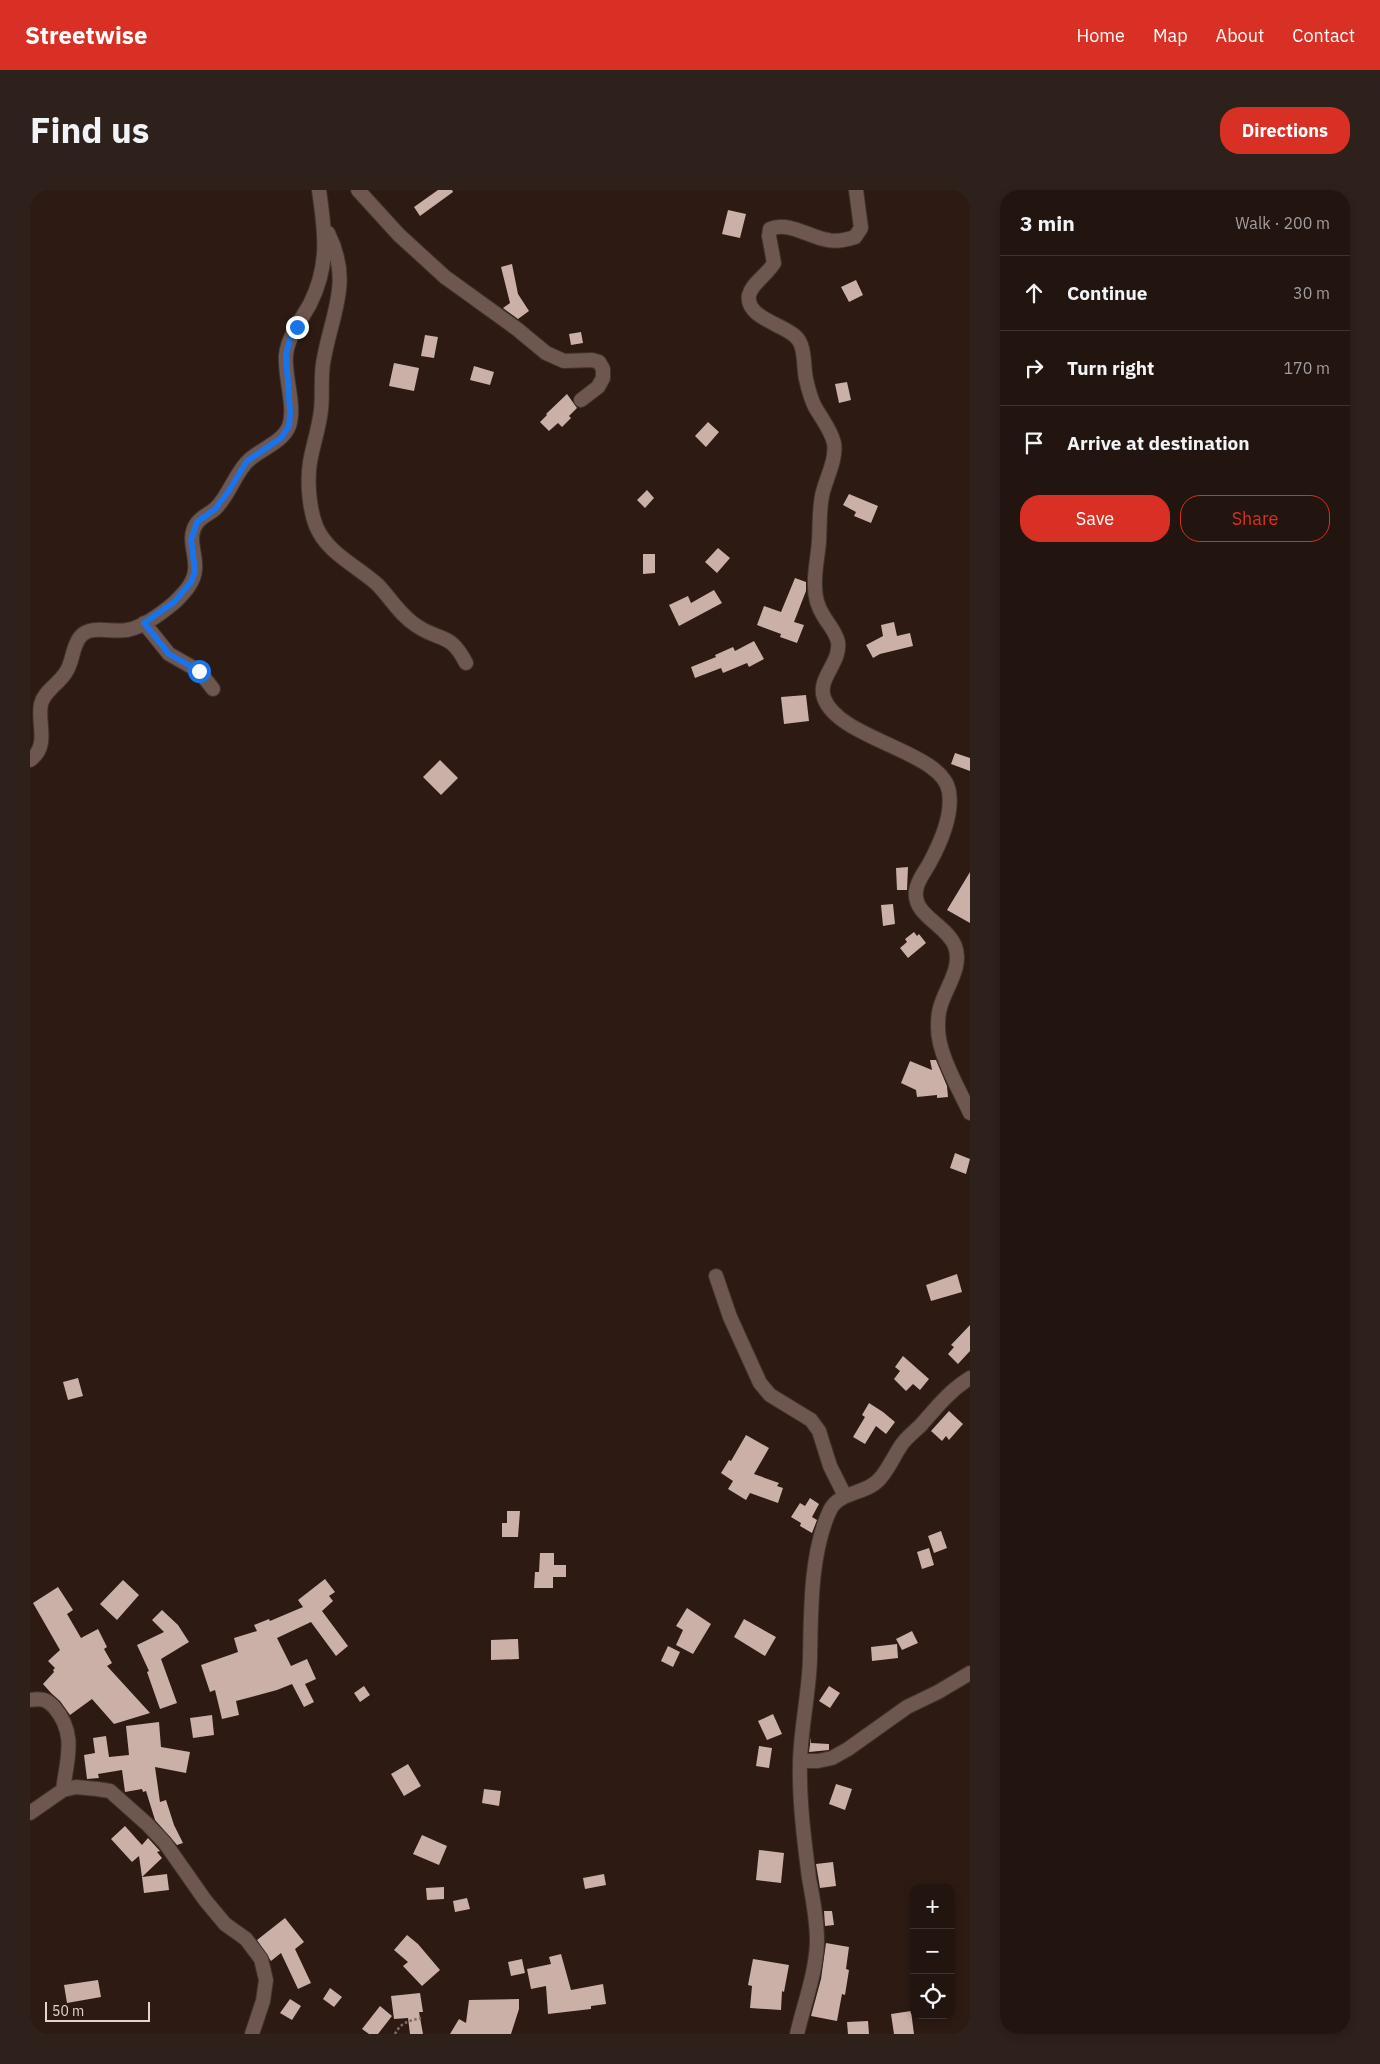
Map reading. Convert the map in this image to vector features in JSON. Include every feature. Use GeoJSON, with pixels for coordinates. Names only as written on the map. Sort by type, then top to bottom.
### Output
{"type":"FeatureCollection","features":[{"type":"Feature","properties":{"kind":"street"},"geometry":{"type":"LineString","coordinates":[[30,760],[37,755],[41,747],[40,707],[42,699],[66,672],[80,637],[88,631],[128,630],[144,623],[174,602],[191,582],[195,571],[191,540],[197,522],[215,509],[247,461],[281,438],[289,426],[290,411],[286,355],[290,339],[311,302],[322,274],[326,251],[325,227],[319,190]]}},
{"type":"Feature","properties":{"kind":"street"},"geometry":{"type":"LineString","coordinates":[[358,190],[399,235],[445,277],[546,352],[564,360],[592,360],[599,362],[603,369],[598,387],[581,400]]}},
{"type":"Feature","properties":{"kind":"street"},"geometry":{"type":"LineString","coordinates":[[856,190],[861,228],[855,237],[842,241],[827,240],[795,229],[777,226],[770,229],[769,236],[774,263],[752,288],[749,295],[751,306],[756,312],[797,337],[802,346],[806,380],[814,404],[834,442],[834,454],[822,492],[819,511],[819,540],[814,586],[822,614],[838,640],[837,653],[825,677],[822,689],[824,700],[844,721],[928,765],[941,777],[949,789],[950,803],[943,832],[930,863],[916,886],[915,897],[918,906],[937,923],[955,946],[957,959],[954,974],[940,1009],[938,1031],[942,1050],[970,1113]]}},
{"type":"Feature","properties":{"kind":"street"},"geometry":{"type":"LineString","coordinates":[[325,227],[338,255],[341,276],[336,311],[324,358],[321,408],[310,464],[312,513],[322,538],[330,548],[379,586],[413,623],[449,640],[459,649],[466,663]]}},
{"type":"Feature","properties":{"kind":"street"},"geometry":{"type":"LineString","coordinates":[[144,623],[169,654],[199,671],[213,689]]}},
{"type":"Feature","properties":{"kind":"street"},"geometry":{"type":"LineString","coordinates":[[716,1276],[730,1317],[760,1383],[770,1395],[811,1420],[819,1430],[830,1466],[845,1496]]}},
{"type":"Feature","properties":{"kind":"street"},"geometry":{"type":"LineString","coordinates":[[797,2034],[815,1960],[817,1940],[803,1829],[800,1760],[807,1700],[812,1588],[815,1567],[830,1509],[845,1496],[870,1487],[881,1478],[903,1442],[960,1384],[970,1378]]}},
{"type":"Feature","properties":{"kind":"street"},"geometry":{"type":"LineString","coordinates":[[800,1760],[818,1761],[832,1758],[908,1707],[970,1673]]}},
{"type":"Feature","properties":{"kind":"street"},"geometry":{"type":"LineString","coordinates":[[30,1700],[39,1698],[50,1702],[60,1713],[68,1728],[70,1743],[63,1790]]}},
{"type":"Feature","properties":{"kind":"street"},"geometry":{"type":"LineString","coordinates":[[30,1813],[63,1790],[76,1787],[110,1791],[147,1824],[165,1843],[205,1900],[225,1924],[246,1939],[261,1959],[266,1980],[263,2001],[252,2034]]}},
{"type":"Feature","properties":{"kind":"path"},"geometry":{"type":"LineString","coordinates":[[395,2034],[399,2026],[404,2022],[421,2018]]}},
{"type":"Feature","properties":{"kind":"building"},"geometry":{"type":"Polygon","coordinates":[[[438,190],[452,190],[453,192],[420,216],[414,207],[438,190]]]}},
{"type":"Feature","properties":{"kind":"building"},"geometry":{"type":"Polygon","coordinates":[[[728,210],[746,214],[740,238],[722,234],[728,210]]]}},
{"type":"Feature","properties":{"kind":"building"},"geometry":{"type":"Polygon","coordinates":[[[512,264],[518,294],[529,311],[518,319],[503,308],[510,303],[501,267],[512,264]]]}},
{"type":"Feature","properties":{"kind":"building"},"geometry":{"type":"Polygon","coordinates":[[[856,280],[863,295],[849,302],[841,287],[856,280]]]}},
{"type":"Feature","properties":{"kind":"building"},"geometry":{"type":"Polygon","coordinates":[[[581,332],[583,343],[571,345],[569,334],[581,332]]]}},
{"type":"Feature","properties":{"kind":"building"},"geometry":{"type":"Polygon","coordinates":[[[425,335],[438,337],[434,358],[421,356],[425,335]]]}},
{"type":"Feature","properties":{"kind":"building"},"geometry":{"type":"Polygon","coordinates":[[[394,363],[419,368],[414,391],[389,386],[394,363]]]}},
{"type":"Feature","properties":{"kind":"building"},"geometry":{"type":"Polygon","coordinates":[[[474,366],[494,372],[490,385],[470,380],[474,366]]]}},
{"type":"Feature","properties":{"kind":"building"},"geometry":{"type":"Polygon","coordinates":[[[847,382],[851,400],[839,403],[835,384],[847,382]]]}},
{"type":"Feature","properties":{"kind":"building"},"geometry":{"type":"Polygon","coordinates":[[[567,394],[577,408],[562,427],[558,423],[549,431],[540,422],[567,394]]]}},
{"type":"Feature","properties":{"kind":"building"},"geometry":{"type":"Polygon","coordinates":[[[708,422],[719,432],[706,447],[695,436],[708,422]]]}},
{"type":"Feature","properties":{"kind":"building"},"geometry":{"type":"Polygon","coordinates":[[[647,490],[654,498],[645,508],[637,500],[647,490]]]}},
{"type":"Feature","properties":{"kind":"building"},"geometry":{"type":"Polygon","coordinates":[[[849,494],[878,506],[871,523],[854,516],[856,512],[843,505],[849,494]]]}},
{"type":"Feature","properties":{"kind":"building"},"geometry":{"type":"Polygon","coordinates":[[[718,548],[730,558],[717,573],[705,562],[718,548]]]}},
{"type":"Feature","properties":{"kind":"building"},"geometry":{"type":"Polygon","coordinates":[[[643,554],[655,554],[655,573],[643,574],[643,554]]]}},
{"type":"Feature","properties":{"kind":"building"},"geometry":{"type":"Polygon","coordinates":[[[795,578],[806,582],[806,591],[794,622],[804,625],[797,643],[780,637],[781,634],[757,625],[764,606],[781,612],[795,578]]]}},
{"type":"Feature","properties":{"kind":"building"},"geometry":{"type":"Polygon","coordinates":[[[714,590],[722,603],[679,626],[669,605],[688,596],[691,603],[714,590]]]}},
{"type":"Feature","properties":{"kind":"building"},"geometry":{"type":"Polygon","coordinates":[[[894,622],[897,636],[910,633],[913,646],[880,654],[873,658],[866,645],[883,636],[881,625],[894,622]]]}},
{"type":"Feature","properties":{"kind":"building"},"geometry":{"type":"Polygon","coordinates":[[[754,641],[764,659],[749,667],[747,663],[723,673],[721,668],[695,678],[691,667],[716,657],[715,655],[733,647],[735,651],[754,641]]]}},
{"type":"Feature","properties":{"kind":"building"},"geometry":{"type":"Polygon","coordinates":[[[806,695],[809,721],[784,724],[781,697],[806,695]]]}},
{"type":"Feature","properties":{"kind":"building"},"geometry":{"type":"Polygon","coordinates":[[[955,753],[970,758],[970,771],[951,764],[955,753]]]}},
{"type":"Feature","properties":{"kind":"building"},"geometry":{"type":"Polygon","coordinates":[[[440,760],[458,778],[441,795],[423,777],[440,760]]]}},
{"type":"Feature","properties":{"kind":"building"},"geometry":{"type":"Polygon","coordinates":[[[908,867],[907,890],[897,890],[896,868],[908,867]]]}},
{"type":"Feature","properties":{"kind":"building"},"geometry":{"type":"Polygon","coordinates":[[[970,872],[970,923],[947,910],[970,872]]]}},
{"type":"Feature","properties":{"kind":"building"},"geometry":{"type":"Polygon","coordinates":[[[893,904],[895,924],[883,926],[881,905],[893,904]]]}},
{"type":"Feature","properties":{"kind":"building"},"geometry":{"type":"Polygon","coordinates":[[[914,932],[917,936],[919,934],[926,943],[908,958],[900,948],[907,942],[905,939],[914,932]]]}},
{"type":"Feature","properties":{"kind":"building"},"geometry":{"type":"Polygon","coordinates":[[[930,1060],[936,1060],[947,1086],[948,1097],[937,1098],[937,1095],[917,1097],[916,1090],[901,1083],[910,1061],[932,1070],[930,1060]]]}},
{"type":"Feature","properties":{"kind":"building"},"geometry":{"type":"Polygon","coordinates":[[[955,1153],[970,1159],[966,1174],[950,1168],[955,1153]]]}},
{"type":"Feature","properties":{"kind":"building"},"geometry":{"type":"Polygon","coordinates":[[[957,1274],[962,1292],[931,1301],[926,1285],[957,1274]]]}},
{"type":"Feature","properties":{"kind":"building"},"geometry":{"type":"Polygon","coordinates":[[[970,1325],[970,1351],[958,1364],[948,1354],[954,1347],[951,1345],[970,1325]]]}},
{"type":"Feature","properties":{"kind":"building"},"geometry":{"type":"Polygon","coordinates":[[[903,1356],[929,1379],[920,1390],[913,1384],[906,1391],[894,1379],[900,1371],[895,1367],[903,1356]]]}},
{"type":"Feature","properties":{"kind":"building"},"geometry":{"type":"Polygon","coordinates":[[[78,1378],[83,1396],[68,1400],[63,1382],[78,1378]]]}},
{"type":"Feature","properties":{"kind":"building"},"geometry":{"type":"Polygon","coordinates":[[[869,1403],[895,1422],[886,1434],[876,1426],[865,1444],[853,1437],[865,1417],[862,1415],[869,1403]]]}},
{"type":"Feature","properties":{"kind":"building"},"geometry":{"type":"Polygon","coordinates":[[[949,1411],[963,1424],[949,1440],[946,1436],[942,1441],[931,1431],[949,1411]]]}},
{"type":"Feature","properties":{"kind":"building"},"geometry":{"type":"Polygon","coordinates":[[[746,1435],[769,1448],[754,1474],[779,1483],[777,1486],[783,1488],[778,1503],[750,1493],[746,1500],[728,1489],[733,1481],[721,1473],[729,1460],[731,1461],[746,1435]]]}},
{"type":"Feature","properties":{"kind":"building"},"geometry":{"type":"Polygon","coordinates":[[[810,1498],[819,1504],[812,1517],[817,1520],[812,1533],[800,1526],[801,1523],[791,1517],[800,1503],[805,1506],[810,1498]]]}},
{"type":"Feature","properties":{"kind":"building"},"geometry":{"type":"Polygon","coordinates":[[[507,1511],[520,1511],[518,1537],[502,1537],[502,1523],[507,1523],[507,1511]]]}},
{"type":"Feature","properties":{"kind":"building"},"geometry":{"type":"Polygon","coordinates":[[[941,1531],[947,1548],[934,1553],[928,1536],[941,1531]]]}},
{"type":"Feature","properties":{"kind":"building"},"geometry":{"type":"Polygon","coordinates":[[[929,1548],[934,1565],[922,1569],[917,1552],[929,1548]]]}},
{"type":"Feature","properties":{"kind":"building"},"geometry":{"type":"Polygon","coordinates":[[[540,1553],[554,1553],[554,1565],[566,1565],[566,1577],[553,1577],[553,1588],[534,1588],[535,1572],[539,1572],[540,1553]]]}},
{"type":"Feature","properties":{"kind":"building"},"geometry":{"type":"Polygon","coordinates":[[[325,1579],[335,1592],[329,1596],[333,1601],[322,1611],[348,1646],[336,1656],[311,1622],[277,1638],[291,1666],[307,1659],[316,1679],[305,1684],[314,1702],[304,1707],[292,1684],[236,1701],[239,1715],[222,1719],[215,1690],[210,1692],[201,1665],[238,1652],[234,1638],[257,1631],[254,1625],[269,1619],[270,1621],[303,1607],[298,1600],[325,1579]]]}},
{"type":"Feature","properties":{"kind":"building"},"geometry":{"type":"Polygon","coordinates":[[[123,1580],[139,1595],[117,1620],[100,1604],[123,1580]]]}},
{"type":"Feature","properties":{"kind":"building"},"geometry":{"type":"Polygon","coordinates":[[[58,1587],[73,1610],[67,1614],[81,1638],[98,1629],[107,1647],[104,1649],[112,1663],[107,1666],[150,1713],[114,1724],[92,1699],[70,1715],[60,1701],[43,1684],[54,1672],[55,1668],[48,1661],[60,1650],[33,1603],[58,1587]]]}},
{"type":"Feature","properties":{"kind":"building"},"geometry":{"type":"Polygon","coordinates":[[[687,1608],[711,1624],[693,1654],[676,1645],[683,1630],[676,1626],[687,1608]]]}},
{"type":"Feature","properties":{"kind":"building"},"geometry":{"type":"Polygon","coordinates":[[[162,1610],[178,1625],[189,1642],[161,1659],[177,1703],[160,1709],[147,1672],[149,1671],[137,1645],[164,1632],[152,1620],[162,1610]]]}},
{"type":"Feature","properties":{"kind":"building"},"geometry":{"type":"Polygon","coordinates":[[[744,1619],[776,1637],[765,1656],[734,1637],[744,1619]]]}},
{"type":"Feature","properties":{"kind":"building"},"geometry":{"type":"Polygon","coordinates":[[[912,1631],[918,1643],[902,1650],[896,1639],[912,1631]]]}},
{"type":"Feature","properties":{"kind":"building"},"geometry":{"type":"Polygon","coordinates":[[[518,1639],[519,1659],[491,1660],[491,1640],[518,1639]]]}},
{"type":"Feature","properties":{"kind":"building"},"geometry":{"type":"Polygon","coordinates":[[[897,1644],[898,1658],[872,1661],[871,1647],[897,1644]]]}},
{"type":"Feature","properties":{"kind":"building"},"geometry":{"type":"Polygon","coordinates":[[[668,1646],[680,1652],[673,1667],[661,1661],[668,1646]]]}},
{"type":"Feature","properties":{"kind":"building"},"geometry":{"type":"Polygon","coordinates":[[[364,1686],[370,1695],[360,1702],[354,1693],[364,1686]]]}},
{"type":"Feature","properties":{"kind":"building"},"geometry":{"type":"Polygon","coordinates":[[[829,1686],[840,1693],[830,1708],[819,1701],[829,1686]]]}},
{"type":"Feature","properties":{"kind":"building"},"geometry":{"type":"Polygon","coordinates":[[[773,1714],[782,1734],[767,1740],[758,1721],[773,1714]]]}},
{"type":"Feature","properties":{"kind":"building"},"geometry":{"type":"Polygon","coordinates":[[[212,1715],[214,1735],[193,1738],[190,1718],[212,1715]]]}},
{"type":"Feature","properties":{"kind":"building"},"geometry":{"type":"Polygon","coordinates":[[[159,1722],[161,1747],[190,1752],[186,1773],[155,1767],[160,1802],[166,1800],[174,1825],[183,1843],[177,1845],[155,1820],[146,1791],[143,1792],[142,1789],[125,1792],[122,1770],[98,1774],[99,1778],[87,1779],[84,1755],[95,1753],[93,1738],[106,1736],[109,1757],[129,1755],[126,1726],[159,1722]]]}},
{"type":"Feature","properties":{"kind":"building"},"geometry":{"type":"Polygon","coordinates":[[[811,1737],[811,1743],[829,1744],[829,1750],[809,1752],[811,1737]]]}},
{"type":"Feature","properties":{"kind":"building"},"geometry":{"type":"Polygon","coordinates":[[[759,1746],[772,1748],[769,1768],[756,1766],[759,1746]]]}},
{"type":"Feature","properties":{"kind":"building"},"geometry":{"type":"Polygon","coordinates":[[[408,1764],[421,1786],[404,1796],[391,1774],[408,1764]]]}},
{"type":"Feature","properties":{"kind":"building"},"geometry":{"type":"Polygon","coordinates":[[[836,1784],[852,1789],[845,1810],[829,1804],[836,1784]]]}},
{"type":"Feature","properties":{"kind":"building"},"geometry":{"type":"Polygon","coordinates":[[[484,1789],[501,1791],[499,1806],[482,1803],[484,1789]]]}},
{"type":"Feature","properties":{"kind":"building"},"geometry":{"type":"Polygon","coordinates":[[[125,1826],[142,1845],[148,1838],[160,1851],[157,1852],[162,1858],[142,1877],[139,1856],[132,1862],[111,1839],[125,1826]]]}},
{"type":"Feature","properties":{"kind":"building"},"geometry":{"type":"Polygon","coordinates":[[[422,1835],[447,1846],[439,1865],[413,1854],[422,1835]]]}},
{"type":"Feature","properties":{"kind":"building"},"geometry":{"type":"Polygon","coordinates":[[[759,1850],[784,1853],[781,1883],[756,1880],[759,1850]]]}},
{"type":"Feature","properties":{"kind":"building"},"geometry":{"type":"Polygon","coordinates":[[[833,1862],[836,1886],[820,1888],[816,1864],[833,1862]]]}},
{"type":"Feature","properties":{"kind":"building"},"geometry":{"type":"Polygon","coordinates":[[[167,1874],[169,1890],[144,1893],[142,1877],[167,1874]]]}},
{"type":"Feature","properties":{"kind":"building"},"geometry":{"type":"Polygon","coordinates":[[[604,1874],[606,1885],[585,1889],[583,1878],[604,1874]]]}},
{"type":"Feature","properties":{"kind":"building"},"geometry":{"type":"Polygon","coordinates":[[[444,1887],[444,1899],[427,1900],[426,1888],[444,1887]]]}},
{"type":"Feature","properties":{"kind":"building"},"geometry":{"type":"Polygon","coordinates":[[[467,1898],[470,1909],[455,1912],[453,1901],[467,1898]]]}},
{"type":"Feature","properties":{"kind":"building"},"geometry":{"type":"Polygon","coordinates":[[[824,1911],[832,1911],[834,1925],[825,1926],[824,1911]]]}},
{"type":"Feature","properties":{"kind":"building"},"geometry":{"type":"Polygon","coordinates":[[[285,1918],[304,1942],[295,1949],[311,1983],[298,1989],[281,1953],[271,1961],[257,1940],[285,1918]]]}},
{"type":"Feature","properties":{"kind":"building"},"geometry":{"type":"Polygon","coordinates":[[[407,1935],[418,1944],[440,1970],[422,1986],[403,1966],[408,1962],[394,1950],[407,1935]]]}},
{"type":"Feature","properties":{"kind":"building"},"geometry":{"type":"Polygon","coordinates":[[[826,1943],[849,1947],[846,1969],[849,1970],[845,1995],[842,1994],[837,2021],[811,2016],[821,1979],[826,1943]]]}},
{"type":"Feature","properties":{"kind":"building"},"geometry":{"type":"Polygon","coordinates":[[[561,1954],[571,1990],[603,1984],[606,2004],[591,2006],[591,2009],[548,2014],[546,1986],[531,1989],[527,1969],[551,1964],[549,1957],[561,1954]]]}},
{"type":"Feature","properties":{"kind":"building"},"geometry":{"type":"Polygon","coordinates":[[[522,1959],[525,1973],[511,1976],[508,1962],[522,1959]]]}},
{"type":"Feature","properties":{"kind":"building"},"geometry":{"type":"Polygon","coordinates":[[[753,1959],[789,1965],[784,1992],[782,1991],[781,2010],[750,2008],[752,1986],[748,1985],[753,1959]]]}},
{"type":"Feature","properties":{"kind":"building"},"geometry":{"type":"Polygon","coordinates":[[[98,1980],[101,1997],[67,2003],[64,1985],[98,1980]]]}},
{"type":"Feature","properties":{"kind":"building"},"geometry":{"type":"Polygon","coordinates":[[[330,1988],[342,1997],[334,2007],[323,1999],[330,1988]]]}},
{"type":"Feature","properties":{"kind":"building"},"geometry":{"type":"Polygon","coordinates":[[[420,1993],[423,2012],[419,2012],[423,2034],[410,2034],[408,2018],[394,2019],[391,1996],[420,1993]]]}},
{"type":"Feature","properties":{"kind":"building"},"geometry":{"type":"Polygon","coordinates":[[[290,1999],[301,2006],[292,2020],[280,2013],[290,1999]]]}},
{"type":"Feature","properties":{"kind":"building"},"geometry":{"type":"Polygon","coordinates":[[[519,1999],[519,2009],[511,2034],[450,2034],[459,2019],[466,2023],[469,2000],[519,1999]]]}},
{"type":"Feature","properties":{"kind":"building"},"geometry":{"type":"Polygon","coordinates":[[[380,2006],[392,2016],[378,2034],[369,2034],[362,2029],[380,2006]]]}},
{"type":"Feature","properties":{"kind":"building"},"geometry":{"type":"Polygon","coordinates":[[[910,2011],[914,2034],[894,2034],[891,2014],[910,2011]]]}},
{"type":"Feature","properties":{"kind":"building"},"geometry":{"type":"Polygon","coordinates":[[[868,2021],[869,2034],[848,2034],[847,2022],[868,2021]]]}},
{"type":"Feature","properties":{"kind":"route"},"geometry":{"type":"LineString","coordinates":[[199,671],[169,654],[144,623],[150,621],[174,602],[184,593],[191,582],[195,571],[191,540],[197,522],[215,509],[247,461],[281,438],[289,426],[290,411],[286,355],[290,339],[297,327]]}}]}
